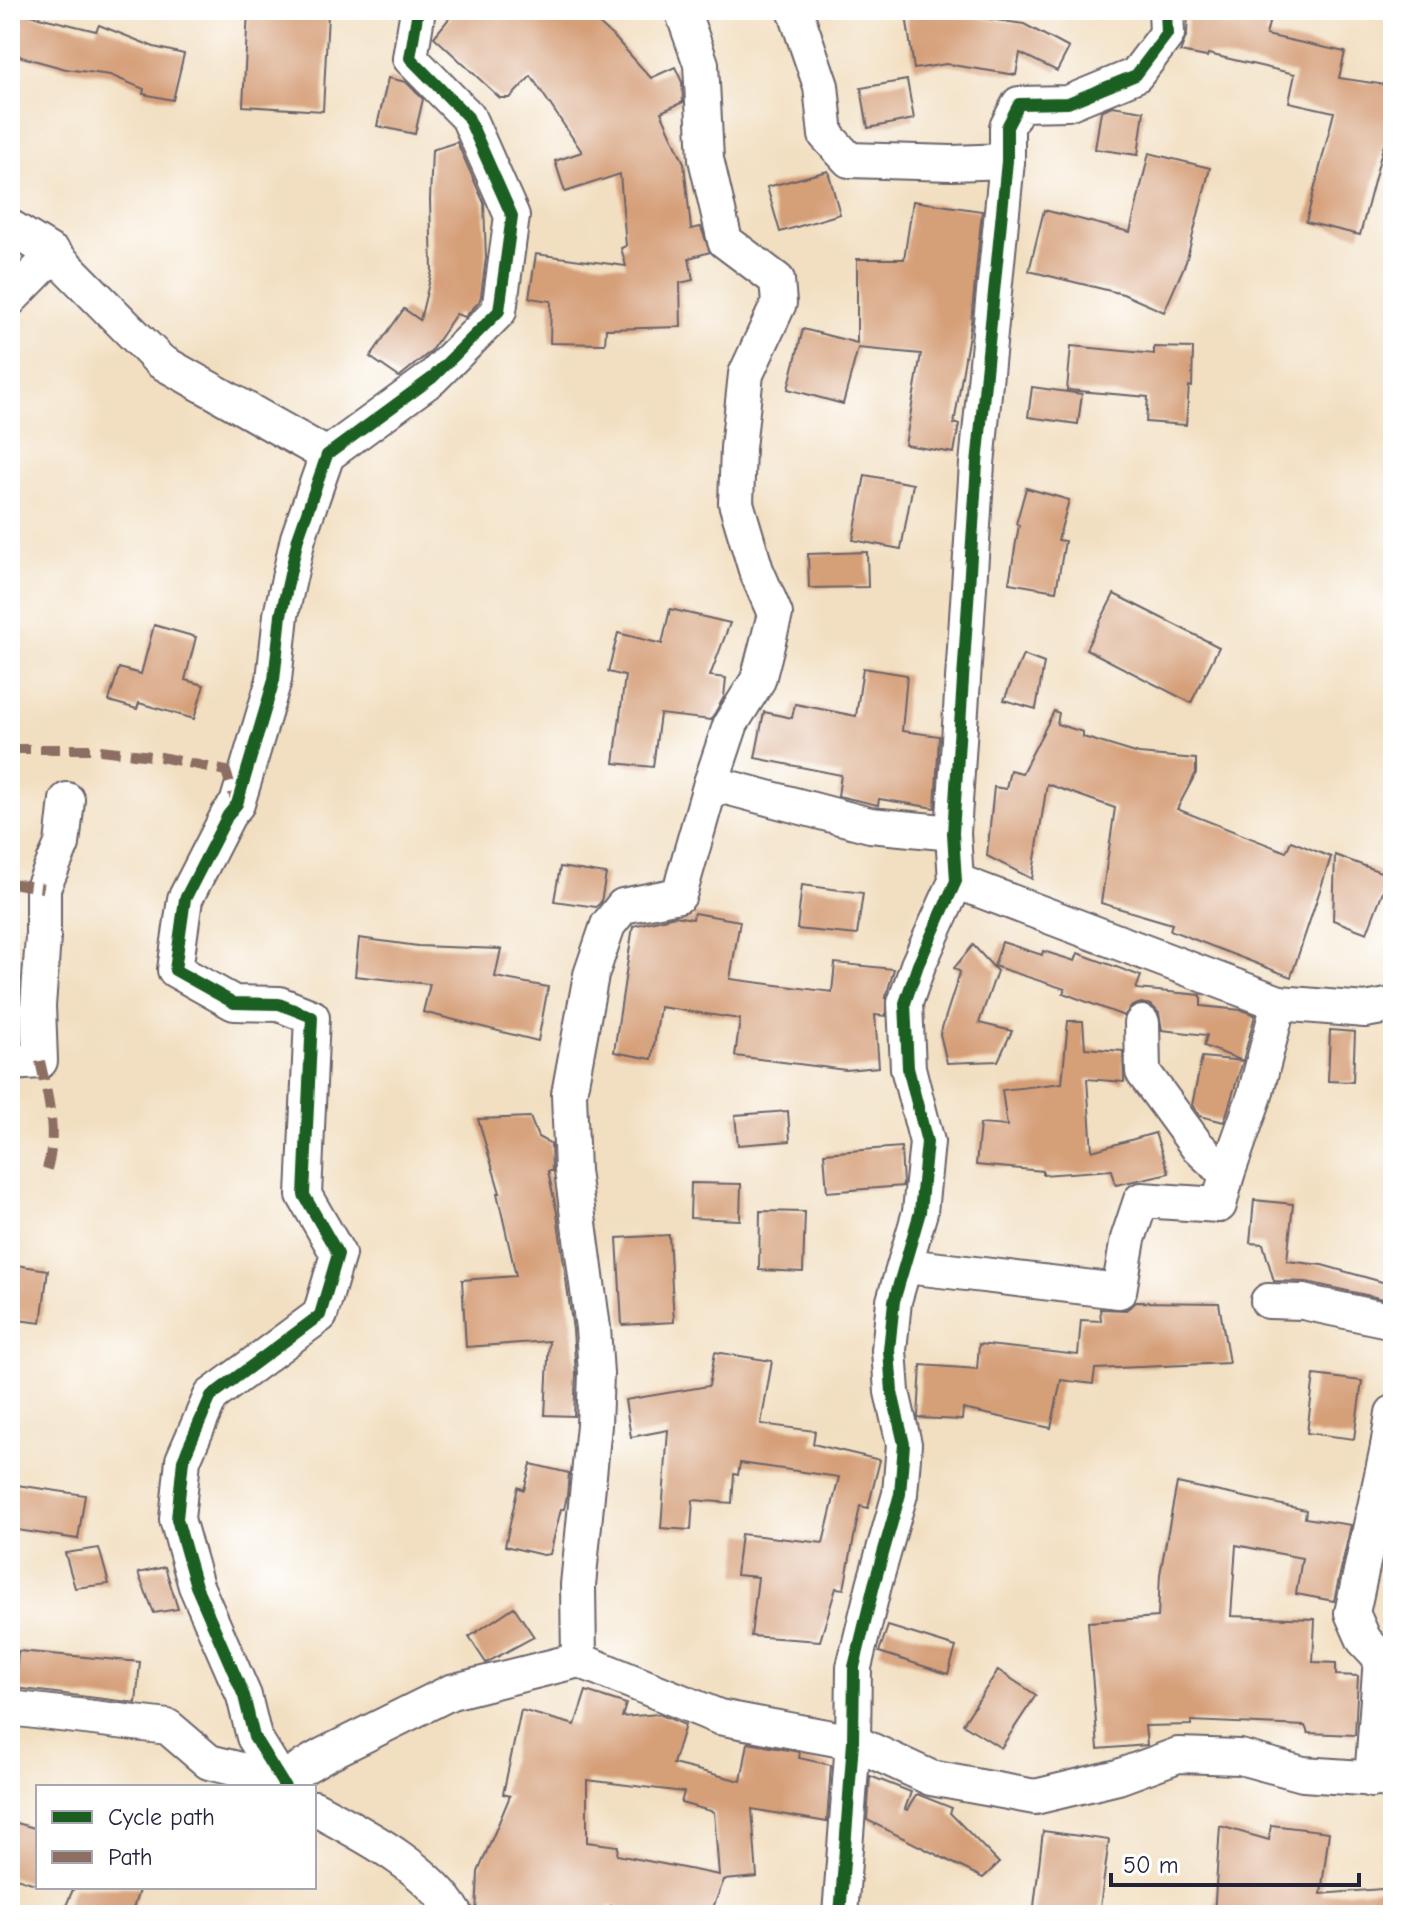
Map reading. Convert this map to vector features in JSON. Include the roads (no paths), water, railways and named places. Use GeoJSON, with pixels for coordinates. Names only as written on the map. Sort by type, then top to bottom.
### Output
{"type":"FeatureCollection","features":[{"type":"Feature","properties":{"kind":"street"},"geometry":{"type":"LineString","coordinates":[[283,1783],[254,1737],[244,1696],[196,1586],[177,1519],[183,1460],[211,1396],[320,1315],[338,1254],[304,1195],[312,1017],[279,1004],[234,1003],[175,970],[185,899],[228,815],[237,804],[274,680],[281,615],[298,538],[327,455],[432,378],[499,311],[512,216],[468,117],[410,58],[418,10]]}},
{"type":"Feature","properties":{"kind":"street"},"geometry":{"type":"LineString","coordinates":[[579,1660],[578,1585],[596,1374],[593,1328],[572,1171],[569,1094],[591,975],[608,925],[623,906],[679,895],[731,723],[758,680],[775,614],[756,570],[736,503],[746,374],[779,303],[777,280],[725,241],[706,159],[701,64],[682,10]]}},
{"type":"Feature","properties":{"kind":"street"},"geometry":{"type":"LineString","coordinates":[[795,10],[821,86],[826,135],[849,160],[1007,161]]}},
{"type":"Feature","properties":{"kind":"street"},"geometry":{"type":"LineString","coordinates":[[840,1915],[853,1742],[854,1667],[900,1494],[904,1444],[892,1392],[889,1350],[894,1301],[920,1212],[927,1142],[908,1068],[905,1003],[918,965],[956,881],[953,833],[977,464],[1007,161],[1007,127],[1019,104],[1068,103],[1136,75],[1167,34],[1166,10]]}},
{"type":"Feature","properties":{"kind":"street"},"geometry":{"type":"LineString","coordinates":[[10,227],[54,254],[160,361],[327,455]]}},
{"type":"Feature","properties":{"kind":"street"},"geometry":{"type":"LineString","coordinates":[[10,299],[54,254]]}},
{"type":"Feature","properties":{"kind":"street"},"geometry":{"type":"LineString","coordinates":[[711,783],[870,825],[953,833]]}},
{"type":"Feature","properties":{"kind":"street"},"geometry":{"type":"LineString","coordinates":[[10,1063],[40,1061],[38,1006],[43,888],[62,844],[67,800]]}},
{"type":"Feature","properties":{"kind":"street"},"geometry":{"type":"LineString","coordinates":[[956,881],[1279,1003],[1365,1010],[1393,1005]]}},
{"type":"Feature","properties":{"kind":"street"},"geometry":{"type":"LineString","coordinates":[[906,1266],[1119,1291],[1128,1239],[1141,1200],[1219,1205],[1255,1095],[1279,1003]]}},
{"type":"Feature","properties":{"kind":"street"},"geometry":{"type":"LineString","coordinates":[[1142,1023],[1143,1072],[1197,1146],[1227,1174]]}},
{"type":"Feature","properties":{"kind":"street"},"geometry":{"type":"LineString","coordinates":[[1268,1301],[1303,1302],[1393,1321]]}},
{"type":"Feature","properties":{"kind":"street"},"geometry":{"type":"LineString","coordinates":[[283,1783],[324,1755],[451,1692],[579,1660],[719,1717],[853,1742],[931,1778],[1035,1797],[1118,1777],[1178,1755],[1240,1757],[1303,1774],[1383,1780],[1381,1658],[1364,1640],[1352,1613],[1391,1447],[1393,1413]]}},
{"type":"Feature","properties":{"kind":"street"},"geometry":{"type":"LineString","coordinates":[[10,1708],[168,1727],[209,1762],[283,1783]]}},
{"type":"Feature","properties":{"kind":"street"},"geometry":{"type":"LineString","coordinates":[[316,1809],[406,1863],[446,1899],[456,1915]]}}]}
